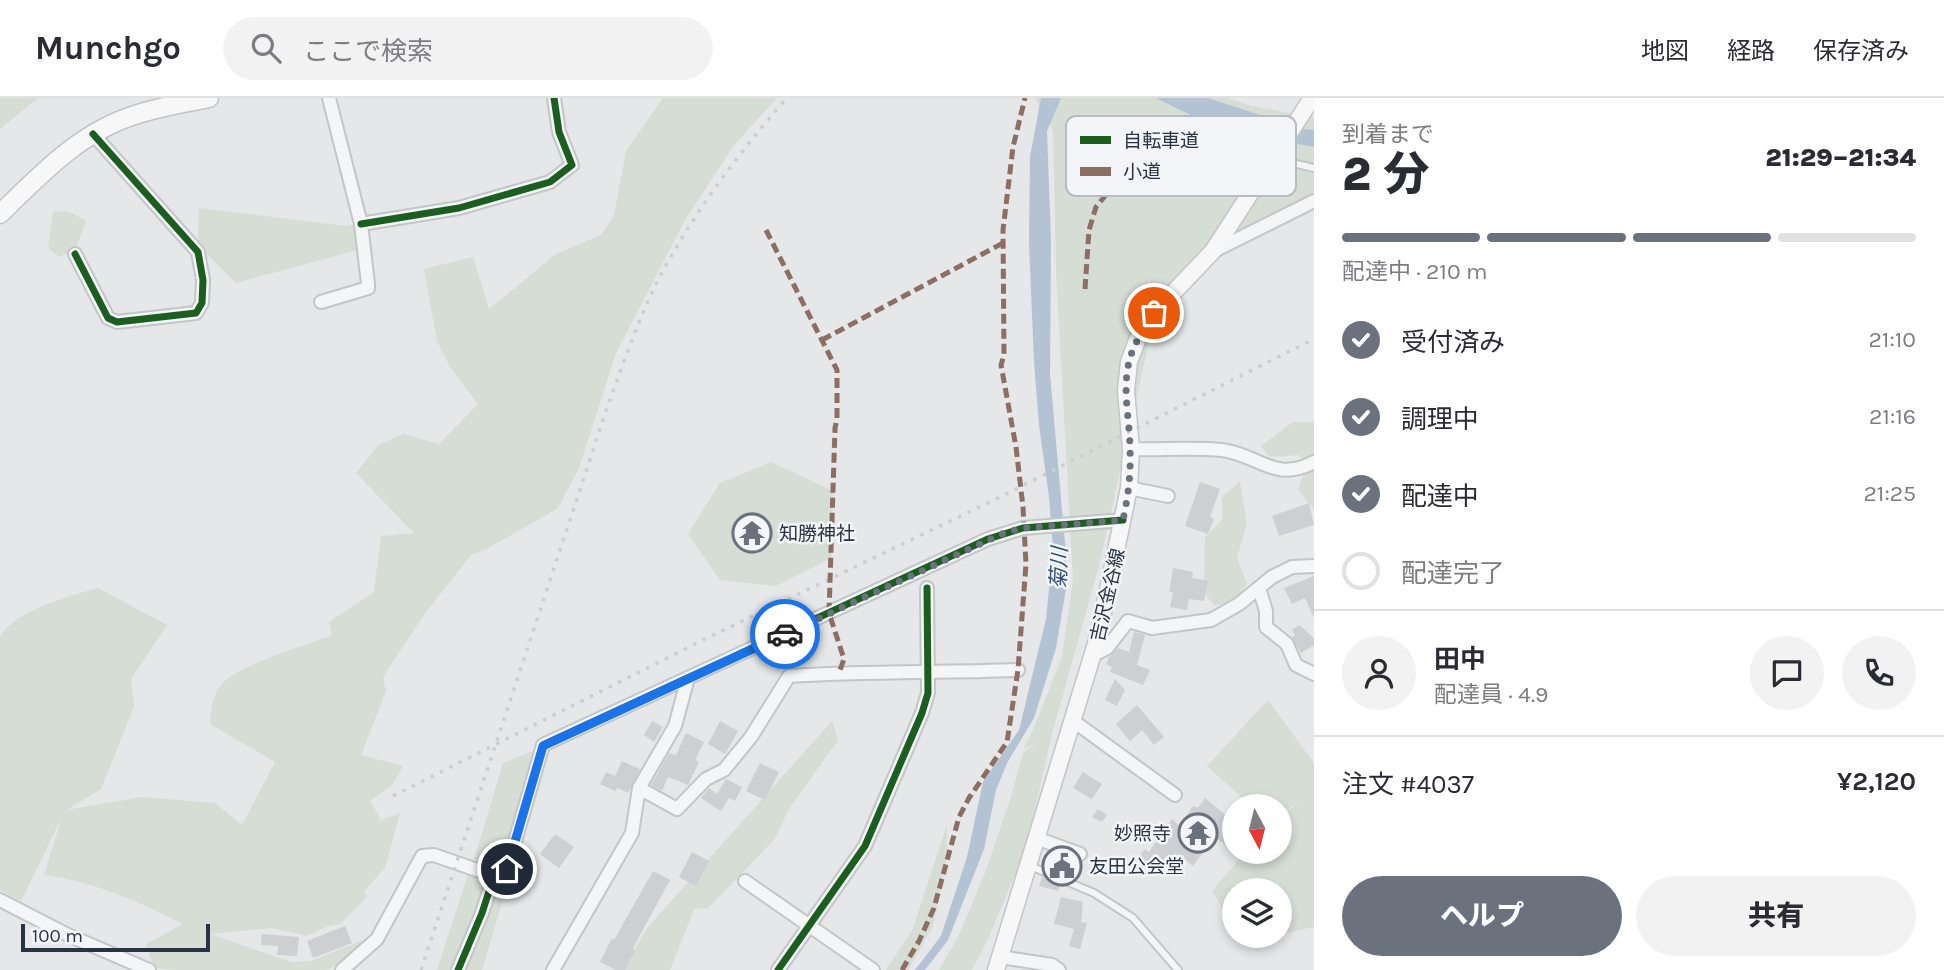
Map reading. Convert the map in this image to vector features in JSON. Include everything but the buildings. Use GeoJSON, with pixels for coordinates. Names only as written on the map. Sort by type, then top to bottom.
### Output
{"type":"FeatureCollection","features":[{"type":"Feature","properties":{"kind":"main road"},"geometry":{"type":"LineString","coordinates":[[0,214],[63,154],[93,134],[133,115],[209,98]]}},
{"type":"Feature","properties":{"kind":"main road","name":"吉沢金谷線"},"geometry":{"type":"LineString","coordinates":[[1296,124],[1312,98]]}},
{"type":"Feature","properties":{"kind":"main road","name":"吉沢金谷線"},"geometry":{"type":"LineString","coordinates":[[998,964],[1092,656],[1123,520],[1129,488],[1130,449],[1126,390],[1129,362],[1138,338],[1154,313],[1213,251],[1250,196]]}},
{"type":"Feature","properties":{"kind":"street"},"geometry":{"type":"LineString","coordinates":[[321,302],[368,288],[361,223],[329,98]]}},
{"type":"Feature","properties":{"kind":"street"},"geometry":{"type":"LineString","coordinates":[[361,223],[459,208],[550,182],[562,175],[572,165],[559,132],[554,98]]}},
{"type":"Feature","properties":{"kind":"street"},"geometry":{"type":"LineString","coordinates":[[75,254],[108,318],[117,322],[196,313],[202,303],[203,280],[198,252],[93,134]]}},
{"type":"Feature","properties":{"kind":"street"},"geometry":{"type":"LineString","coordinates":[[1213,251],[1314,201]]}},
{"type":"Feature","properties":{"kind":"street"},"geometry":{"type":"LineString","coordinates":[[1130,449],[1224,450],[1283,471],[1299,470],[1314,461]]}},
{"type":"Feature","properties":{"kind":"street"},"geometry":{"type":"LineString","coordinates":[[1129,488],[1168,496]]}},
{"type":"Feature","properties":{"kind":"street"},"geometry":{"type":"LineString","coordinates":[[458,970],[494,876],[507,869],[543,746],[988,539],[1023,528],[1123,520]]}},
{"type":"Feature","properties":{"kind":"street"},"geometry":{"type":"LineString","coordinates":[[1092,656],[1107,648],[1128,621],[1152,628],[1210,620],[1239,604],[1272,577],[1293,567],[1314,566]]}},
{"type":"Feature","properties":{"kind":"street"},"geometry":{"type":"LineString","coordinates":[[778,970],[870,835],[922,713],[928,693],[927,587]]}},
{"type":"Feature","properties":{"kind":"street"},"geometry":{"type":"LineString","coordinates":[[1259,588],[1266,611],[1266,627],[1287,644],[1296,665],[1314,674]]}},
{"type":"Feature","properties":{"kind":"street"},"geometry":{"type":"LineString","coordinates":[[639,788],[677,809],[706,779],[724,770],[751,737],[789,676],[1018,670]]}},
{"type":"Feature","properties":{"kind":"street"},"geometry":{"type":"LineString","coordinates":[[554,970],[632,833],[639,788],[675,726],[688,678]]}},
{"type":"Feature","properties":{"kind":"street"},"geometry":{"type":"LineString","coordinates":[[1072,720],[1175,795]]}},
{"type":"Feature","properties":{"kind":"street"},"geometry":{"type":"LineString","coordinates":[[1036,838],[1080,854]]}},
{"type":"Feature","properties":{"kind":"street"},"geometry":{"type":"LineString","coordinates":[[342,970],[377,939],[422,856],[434,855],[494,876]]}},
{"type":"Feature","properties":{"kind":"street"},"geometry":{"type":"LineString","coordinates":[[745,880],[873,970]]}},
{"type":"Feature","properties":{"kind":"street"},"geometry":{"type":"LineString","coordinates":[[0,900],[68,935],[149,970]]}},
{"type":"Feature","properties":{"kind":"street"},"geometry":{"type":"LineString","coordinates":[[998,964],[1052,965],[1059,970]]}},
{"type":"Feature","properties":{"kind":"lane"},"geometry":{"type":"LineString","coordinates":[[1296,163],[1314,168]]}},
{"type":"Feature","properties":{"kind":"lane"},"geometry":{"type":"LineString","coordinates":[[1028,865],[1094,893],[1133,918],[1178,970]]}},
{"type":"Feature","properties":{"kind":"shaded area"},"geometry":{"type":"Polygon","coordinates":[[[0,98],[38,98],[0,129],[0,98]]]}},
{"type":"Feature","properties":{"kind":"shaded area"},"geometry":{"type":"Polygon","coordinates":[[[663,98],[777,98],[735,144],[685,220],[616,353],[579,468],[558,508],[485,550],[471,555],[426,612],[386,672],[383,678],[386,691],[361,755],[403,766],[392,785],[370,801],[380,818],[379,821],[400,813],[385,868],[364,891],[367,897],[340,924],[307,936],[272,928],[210,934],[291,962],[311,961],[371,937],[355,955],[327,970],[154,968],[146,944],[183,924],[115,894],[80,882],[44,875],[62,817],[21,901],[0,890],[0,637],[7,627],[44,605],[98,588],[167,625],[131,679],[134,706],[101,789],[67,810],[141,797],[215,803],[242,825],[275,762],[210,724],[212,704],[220,686],[229,678],[256,664],[332,635],[329,622],[374,592],[381,536],[414,533],[356,473],[379,445],[403,434],[439,444],[478,404],[450,367],[437,341],[424,269],[473,257],[489,309],[556,254],[601,235],[614,216],[626,151],[663,98]]]}},
{"type":"Feature","properties":{"kind":"shaded area"},"geometry":{"type":"Polygon","coordinates":[[[1035,98],[1229,98],[1248,105],[1314,118],[1314,197],[1213,251],[1151,333],[1099,566],[1053,730],[1026,849],[972,970],[939,970],[958,937],[985,873],[1023,753],[1039,740],[1023,750],[1062,657],[1073,579],[1056,271],[1053,131],[1035,98]]]}},
{"type":"Feature","properties":{"kind":"shaded area"},"geometry":{"type":"Polygon","coordinates":[[[199,208],[346,226],[358,223],[361,249],[236,283],[198,245],[199,208]]]}},
{"type":"Feature","properties":{"kind":"shaded area"},"geometry":{"type":"Polygon","coordinates":[[[68,211],[86,221],[76,248],[60,257],[48,248],[53,212],[68,211]]]}},
{"type":"Feature","properties":{"kind":"shaded area"},"geometry":{"type":"Polygon","coordinates":[[[1293,422],[1314,422],[1314,510],[1298,489],[1307,465],[1299,455],[1270,457],[1261,446],[1293,422]]]}},
{"type":"Feature","properties":{"kind":"shaded area"},"geometry":{"type":"Polygon","coordinates":[[[771,462],[833,491],[831,558],[776,586],[720,580],[688,534],[720,483],[771,462]]]}},
{"type":"Feature","properties":{"kind":"shaded area"},"geometry":{"type":"Polygon","coordinates":[[[1240,482],[1247,523],[1237,558],[1247,584],[1233,599],[1214,605],[1204,593],[1205,537],[1222,520],[1222,496],[1240,482]]]}},
{"type":"Feature","properties":{"kind":"shaded area"},"geometry":{"type":"Polygon","coordinates":[[[1268,700],[1314,763],[1314,927],[1292,931],[1292,878],[1223,878],[1235,864],[1292,864],[1292,808],[1303,798],[1292,806],[1292,794],[1238,794],[1207,766],[1268,700]]]}},
{"type":"Feature","properties":{"kind":"shaded area"},"geometry":{"type":"Polygon","coordinates":[[[832,721],[838,740],[789,809],[774,840],[708,908],[694,909],[670,970],[622,970],[648,927],[832,721]]]}},
{"type":"Feature","properties":{"kind":"shaded area"},"geometry":{"type":"Polygon","coordinates":[[[538,749],[501,865],[474,860],[503,763],[538,749]]]}},
{"type":"Feature","properties":{"kind":"shaded area"},"geometry":{"type":"Polygon","coordinates":[[[947,825],[947,856],[933,926],[908,970],[886,970],[912,931],[947,825]]]}},
{"type":"Feature","properties":{"kind":"shaded area"},"geometry":{"type":"Polygon","coordinates":[[[468,874],[508,882],[482,970],[437,970],[468,874]]]}},
{"type":"Feature","properties":{"kind":"shaded area"},"geometry":{"type":"Polygon","coordinates":[[[1222,879],[1222,908],[1212,891],[1222,879]]]}},
{"type":"Feature","properties":{"kind":"water","name":"菊川"},"geometry":{"type":"Polygon","coordinates":[[[1041,98],[1061,98],[1047,131],[1051,241],[1050,374],[1068,577],[1056,648],[1034,718],[1007,763],[996,790],[984,849],[948,940],[925,970],[915,970],[941,936],[967,857],[983,782],[1019,730],[1046,619],[1053,549],[1034,362],[1029,244],[1030,157],[1041,98]]]}},
{"type":"Feature","properties":{"kind":"water"},"geometry":{"type":"Polygon","coordinates":[[[1156,98],[1208,98],[1264,116],[1193,116],[1156,98]]]}},
{"type":"Feature","properties":{"kind":"water"},"geometry":{"type":"Polygon","coordinates":[[[1296,126],[1314,130],[1314,147],[1296,144],[1296,126]]]}},
{"type":"Feature","properties":{"kind":"railway"},"geometry":{"type":"LineString","coordinates":[[421,970],[609,402],[644,311],[657,282],[700,209],[787,98]]}},
{"type":"Feature","properties":{"kind":"railway"},"geometry":{"type":"LineString","coordinates":[[393,796],[1314,339]]}},
{"type":"Feature","properties":{"kind":"marked path"},"geometry":{"type":"LineString","coordinates":[[902,970],[934,908],[959,817],[1007,742],[1018,670],[1026,564],[1023,507],[1016,447],[1001,365],[1004,355],[1003,230],[1013,147],[1025,98]]}},
{"type":"Feature","properties":{"kind":"marked path"},"geometry":{"type":"LineString","coordinates":[[1085,289],[1089,230],[1096,207],[1105,196]]}},
{"type":"Feature","properties":{"kind":"marked path"},"geometry":{"type":"LineString","coordinates":[[766,230],[837,370],[829,613],[844,659],[839,673]]}},
{"type":"Feature","properties":{"kind":"marked path"},"geometry":{"type":"LineString","coordinates":[[822,340],[1003,243]]}},
{"type":"Feature","properties":{"kind":"cycle path"},"geometry":{"type":"LineString","coordinates":[[361,224],[459,208],[550,182],[572,165],[559,132],[554,98]]}},
{"type":"Feature","properties":{"kind":"cycle path"},"geometry":{"type":"LineString","coordinates":[[75,254],[108,318],[117,322],[196,313],[202,303],[203,280],[198,252],[93,134]]}},
{"type":"Feature","properties":{"kind":"cycle path"},"geometry":{"type":"LineString","coordinates":[[458,970],[494,876],[507,869],[543,745],[988,539],[1023,528],[1123,520]]}},
{"type":"Feature","properties":{"kind":"cycle path"},"geometry":{"type":"LineString","coordinates":[[778,970],[865,846],[922,713],[928,693],[927,588]]}},
{"type":"Feature","properties":{"kind":"way so far"},"geometry":{"type":"LineString","coordinates":[[785,634],[1004,533],[1023,528],[1123,520],[1129,488],[1130,449],[1126,390],[1129,362],[1138,338],[1154,313]]}},
{"type":"Feature","properties":{"kind":"place","name":"知勝神社"},"geometry":{"type":"Point","coordinates":[752,533]}},
{"type":"Feature","properties":{"kind":"place","name":"妙照寺"},"geometry":{"type":"Point","coordinates":[1198,833]}},
{"type":"Feature","properties":{"kind":"place","name":"友田公会堂"},"geometry":{"type":"Point","coordinates":[1062,866]}},
{"type":"Feature","properties":{"kind":"route"},"geometry":{"type":"LineString","coordinates":[[507,869],[543,746],[785,634]]}}]}
